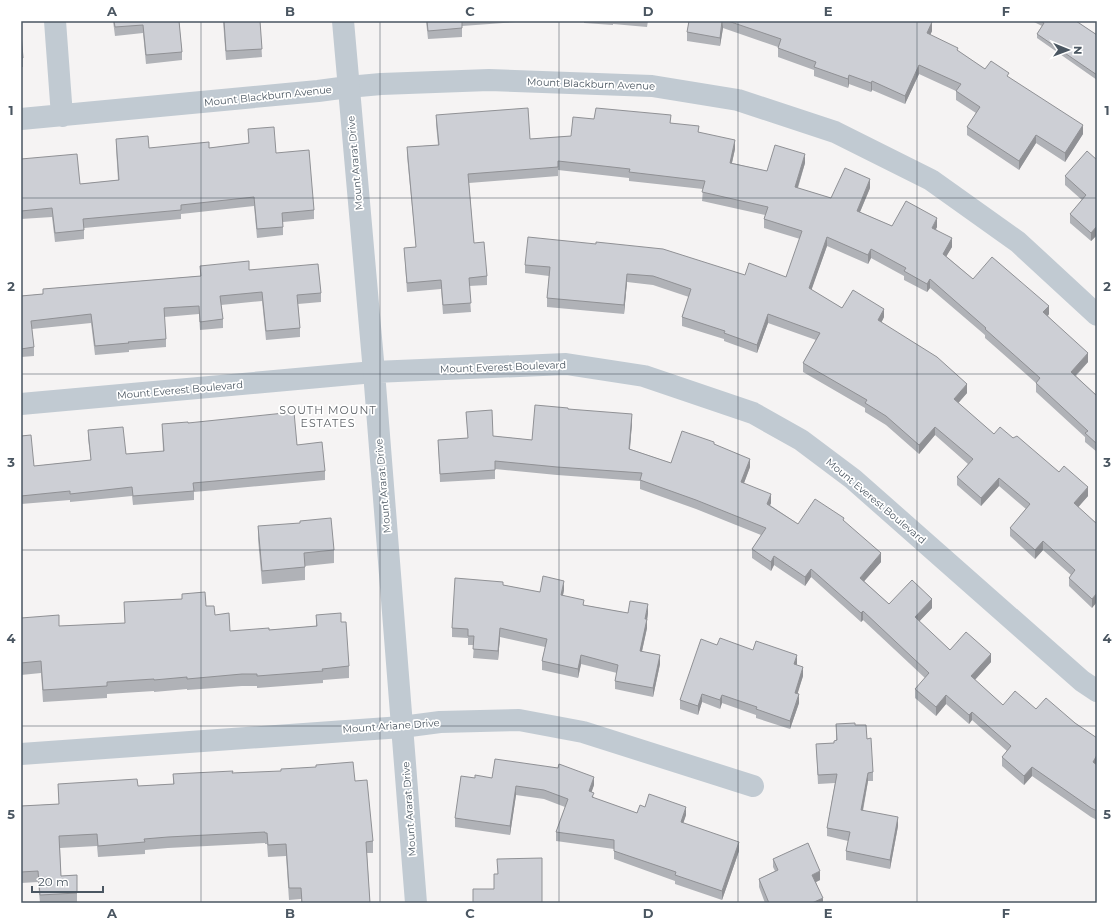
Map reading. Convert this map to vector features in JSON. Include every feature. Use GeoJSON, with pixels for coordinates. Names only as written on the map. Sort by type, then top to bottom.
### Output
{"type":"FeatureCollection","features":[{"type":"Feature","properties":{"kind":"street"},"geometry":{"type":"LineString","coordinates":[[55,21],[62,116]]}},
{"type":"Feature","properties":{"kind":"street","name":"Mount Ararat Drive"},"geometry":{"type":"LineString","coordinates":[[343,21],[374,372],[416,903]]}},
{"type":"Feature","properties":{"kind":"street","name":"Mount Blackburn Avenue"},"geometry":{"type":"LineString","coordinates":[[21,119],[381,84],[489,80],[652,86],[738,100],[835,132],[931,180],[1018,242],[1097,315]]}},
{"type":"Feature","properties":{"kind":"street","name":"Mount Everest Boulevard"},"geometry":{"type":"LineString","coordinates":[[21,404],[374,372],[566,364],[644,376],[753,413],[801,440],[853,478],[1082,681],[1097,691]]}},
{"type":"Feature","properties":{"kind":"street","name":"Mount Ariane Drive"},"geometry":{"type":"LineString","coordinates":[[21,754],[367,728],[402,727],[440,722],[519,720],[583,732],[753,786]]}},
{"type":"Feature","properties":{"kind":"building"},"geometry":{"type":"Polygon","coordinates":[[[114,21],[179,21],[182,52],[146,55],[143,25],[115,27],[114,21]]]}},
{"type":"Feature","properties":{"kind":"building"},"geometry":{"type":"Polygon","coordinates":[[[224,21],[260,21],[262,49],[226,51],[224,21]]]}},
{"type":"Feature","properties":{"kind":"building"},"geometry":{"type":"Polygon","coordinates":[[[427,21],[462,21],[462,28],[428,31],[427,21]]]}},
{"type":"Feature","properties":{"kind":"building"},"geometry":{"type":"Polygon","coordinates":[[[689,21],[722,21],[720,38],[687,32],[689,21]]]}},
{"type":"Feature","properties":{"kind":"building"},"geometry":{"type":"Polygon","coordinates":[[[728,21],[929,21],[932,22],[927,33],[958,48],[957,50],[985,69],[991,61],[1009,73],[1007,76],[1083,125],[1065,153],[1036,135],[1019,161],[967,127],[980,107],[956,91],[961,84],[919,65],[905,96],[872,81],[871,83],[849,75],[848,79],[814,67],[816,62],[778,48],[781,39],[728,21]]]}},
{"type":"Feature","properties":{"kind":"building"},"geometry":{"type":"Polygon","coordinates":[[[1041,21],[1076,21],[1097,35],[1097,75],[1037,34],[1044,23],[1041,21]]]}},
{"type":"Feature","properties":{"kind":"building"},"geometry":{"type":"Polygon","coordinates":[[[21,33],[23,58],[21,58],[21,33]]]}},
{"type":"Feature","properties":{"kind":"building"},"geometry":{"type":"Polygon","coordinates":[[[528,108],[530,139],[571,136],[573,117],[594,119],[596,108],[671,115],[670,123],[699,126],[698,132],[735,140],[730,163],[767,171],[775,145],[805,154],[795,187],[831,198],[845,168],[870,179],[857,211],[892,226],[906,201],[937,218],[932,228],[952,238],[943,254],[973,279],[992,257],[1049,306],[1043,312],[1088,353],[1071,372],[1097,396],[1097,444],[1085,433],[1088,431],[1036,383],[1040,378],[930,279],[927,284],[904,271],[906,268],[871,249],[868,255],[827,237],[809,288],[842,308],[853,290],[884,309],[878,320],[937,357],[967,384],[954,399],[994,434],[1000,427],[1013,438],[1017,436],[1059,472],[1064,466],[1088,487],[1074,503],[1097,524],[1097,593],[1092,599],[1069,578],[1075,570],[1043,541],[1035,550],[1010,528],[1030,504],[999,478],[981,498],[957,477],[973,459],[935,427],[919,445],[886,416],[865,403],[867,400],[803,363],[820,333],[768,314],[757,345],[724,333],[725,331],[682,317],[691,289],[653,276],[627,274],[624,305],[547,298],[550,267],[525,265],[528,237],[663,249],[745,275],[749,263],[786,277],[802,231],[764,219],[768,207],[702,192],[705,181],[629,172],[630,169],[558,161],[558,167],[468,174],[474,243],[484,242],[487,276],[469,278],[471,303],[443,305],[441,280],[407,283],[404,248],[416,247],[407,147],[439,145],[436,115],[528,108]]]}},
{"type":"Feature","properties":{"kind":"building"},"geometry":{"type":"Polygon","coordinates":[[[274,127],[276,153],[309,150],[314,210],[282,213],[283,227],[257,229],[254,197],[181,205],[181,210],[83,219],[84,230],[55,233],[52,208],[21,211],[21,159],[77,154],[80,184],[119,180],[116,139],[148,136],[149,148],[209,142],[209,148],[249,143],[248,129],[274,127]]]}},
{"type":"Feature","properties":{"kind":"building"},"geometry":{"type":"Polygon","coordinates":[[[1087,151],[1097,160],[1097,226],[1091,233],[1070,214],[1086,195],[1065,176],[1087,151]]]}},
{"type":"Feature","properties":{"kind":"building"},"geometry":{"type":"Polygon","coordinates":[[[249,261],[249,270],[318,264],[321,293],[297,295],[300,328],[266,331],[262,292],[220,296],[223,319],[200,322],[199,306],[164,308],[166,339],[95,346],[91,314],[31,321],[34,347],[21,349],[21,296],[43,294],[43,289],[201,276],[200,266],[249,261]]]}},
{"type":"Feature","properties":{"kind":"building"},"geometry":{"type":"Polygon","coordinates":[[[535,405],[632,414],[629,449],[671,463],[682,431],[714,442],[714,444],[750,459],[741,482],[771,494],[767,504],[798,524],[815,499],[844,518],[843,520],[881,553],[860,578],[889,604],[912,580],[932,599],[915,617],[950,650],[966,632],[991,654],[971,676],[1003,705],[1015,691],[1036,709],[1046,698],[1075,723],[1097,738],[1097,755],[1093,762],[1097,765],[1097,811],[1032,767],[1024,776],[1002,757],[1011,746],[972,712],[969,715],[946,695],[936,707],[915,689],[929,673],[863,611],[861,613],[811,569],[805,577],[774,556],[771,562],[752,549],[766,528],[696,500],[640,480],[642,473],[495,461],[495,470],[440,474],[438,440],[468,438],[466,412],[492,410],[493,436],[532,440],[535,405]]]}},
{"type":"Feature","properties":{"kind":"building"},"geometry":{"type":"Polygon","coordinates":[[[294,412],[297,445],[322,442],[325,471],[193,483],[194,491],[133,496],[132,487],[70,494],[70,491],[21,496],[21,436],[31,435],[34,466],[91,460],[88,430],[123,427],[126,454],[164,451],[162,424],[188,423],[294,412]]]}},
{"type":"Feature","properties":{"kind":"building"},"geometry":{"type":"Polygon","coordinates":[[[331,518],[334,550],[304,553],[305,567],[262,571],[258,526],[300,523],[300,521],[331,518]]]}},
{"type":"Feature","properties":{"kind":"building"},"geometry":{"type":"Polygon","coordinates":[[[543,576],[564,581],[561,595],[584,600],[583,605],[628,613],[630,601],[648,604],[645,619],[647,619],[640,651],[660,655],[653,688],[615,681],[618,665],[581,655],[578,669],[542,661],[547,639],[500,628],[498,651],[473,649],[474,636],[468,636],[468,629],[452,628],[455,578],[503,582],[503,585],[540,592],[543,576]]]}},
{"type":"Feature","properties":{"kind":"building"},"geometry":{"type":"Polygon","coordinates":[[[205,592],[206,606],[214,606],[215,615],[229,613],[230,631],[269,628],[269,630],[317,626],[316,615],[341,613],[341,622],[346,622],[349,666],[322,669],[323,671],[257,676],[257,674],[242,674],[187,679],[187,677],[107,682],[107,686],[43,690],[41,661],[21,663],[21,618],[59,615],[59,626],[125,623],[124,602],[182,599],[182,594],[205,592]]]}},
{"type":"Feature","properties":{"kind":"building"},"geometry":{"type":"Polygon","coordinates":[[[720,638],[753,650],[756,641],[797,655],[794,664],[803,667],[795,693],[799,694],[790,721],[756,709],[757,707],[722,695],[720,700],[702,694],[698,706],[680,700],[701,639],[717,645],[720,638]]]}},
{"type":"Feature","properties":{"kind":"building"},"geometry":{"type":"Polygon","coordinates":[[[855,723],[855,725],[866,725],[867,739],[871,738],[873,772],[868,773],[861,810],[898,817],[890,860],[846,851],[850,832],[827,828],[837,774],[818,775],[816,744],[834,743],[834,741],[837,740],[836,724],[855,723]]]}},
{"type":"Feature","properties":{"kind":"building"},"geometry":{"type":"Polygon","coordinates":[[[495,759],[558,768],[559,764],[594,777],[589,791],[594,793],[592,797],[637,813],[640,805],[645,807],[649,794],[686,807],[681,822],[739,842],[722,891],[675,875],[676,872],[614,851],[614,840],[556,832],[568,799],[544,790],[516,786],[510,826],[455,818],[461,776],[475,778],[475,775],[492,778],[495,759]]]}},
{"type":"Feature","properties":{"kind":"building"},"geometry":{"type":"Polygon","coordinates":[[[353,762],[355,781],[367,780],[373,841],[366,842],[370,903],[302,903],[301,888],[289,888],[286,844],[268,845],[267,833],[265,832],[144,839],[145,842],[98,846],[97,834],[59,836],[61,876],[77,875],[77,893],[40,895],[38,871],[21,872],[21,806],[59,804],[58,784],[137,779],[138,786],[174,784],[173,774],[233,771],[232,773],[281,771],[281,769],[316,767],[316,765],[353,762]]]}},
{"type":"Feature","properties":{"kind":"building"},"geometry":{"type":"Polygon","coordinates":[[[808,843],[820,871],[812,875],[823,898],[812,903],[769,903],[759,879],[778,870],[773,859],[808,843]]]}},
{"type":"Feature","properties":{"kind":"building"},"geometry":{"type":"Polygon","coordinates":[[[542,858],[542,903],[473,903],[473,889],[494,889],[494,874],[498,874],[497,859],[542,858]]]}},
{"type":"Feature","properties":{"kind":"district","name":"SOUTH MOUNT ESTATES"},"geometry":{"type":"Point","coordinates":[328,416]}}]}
